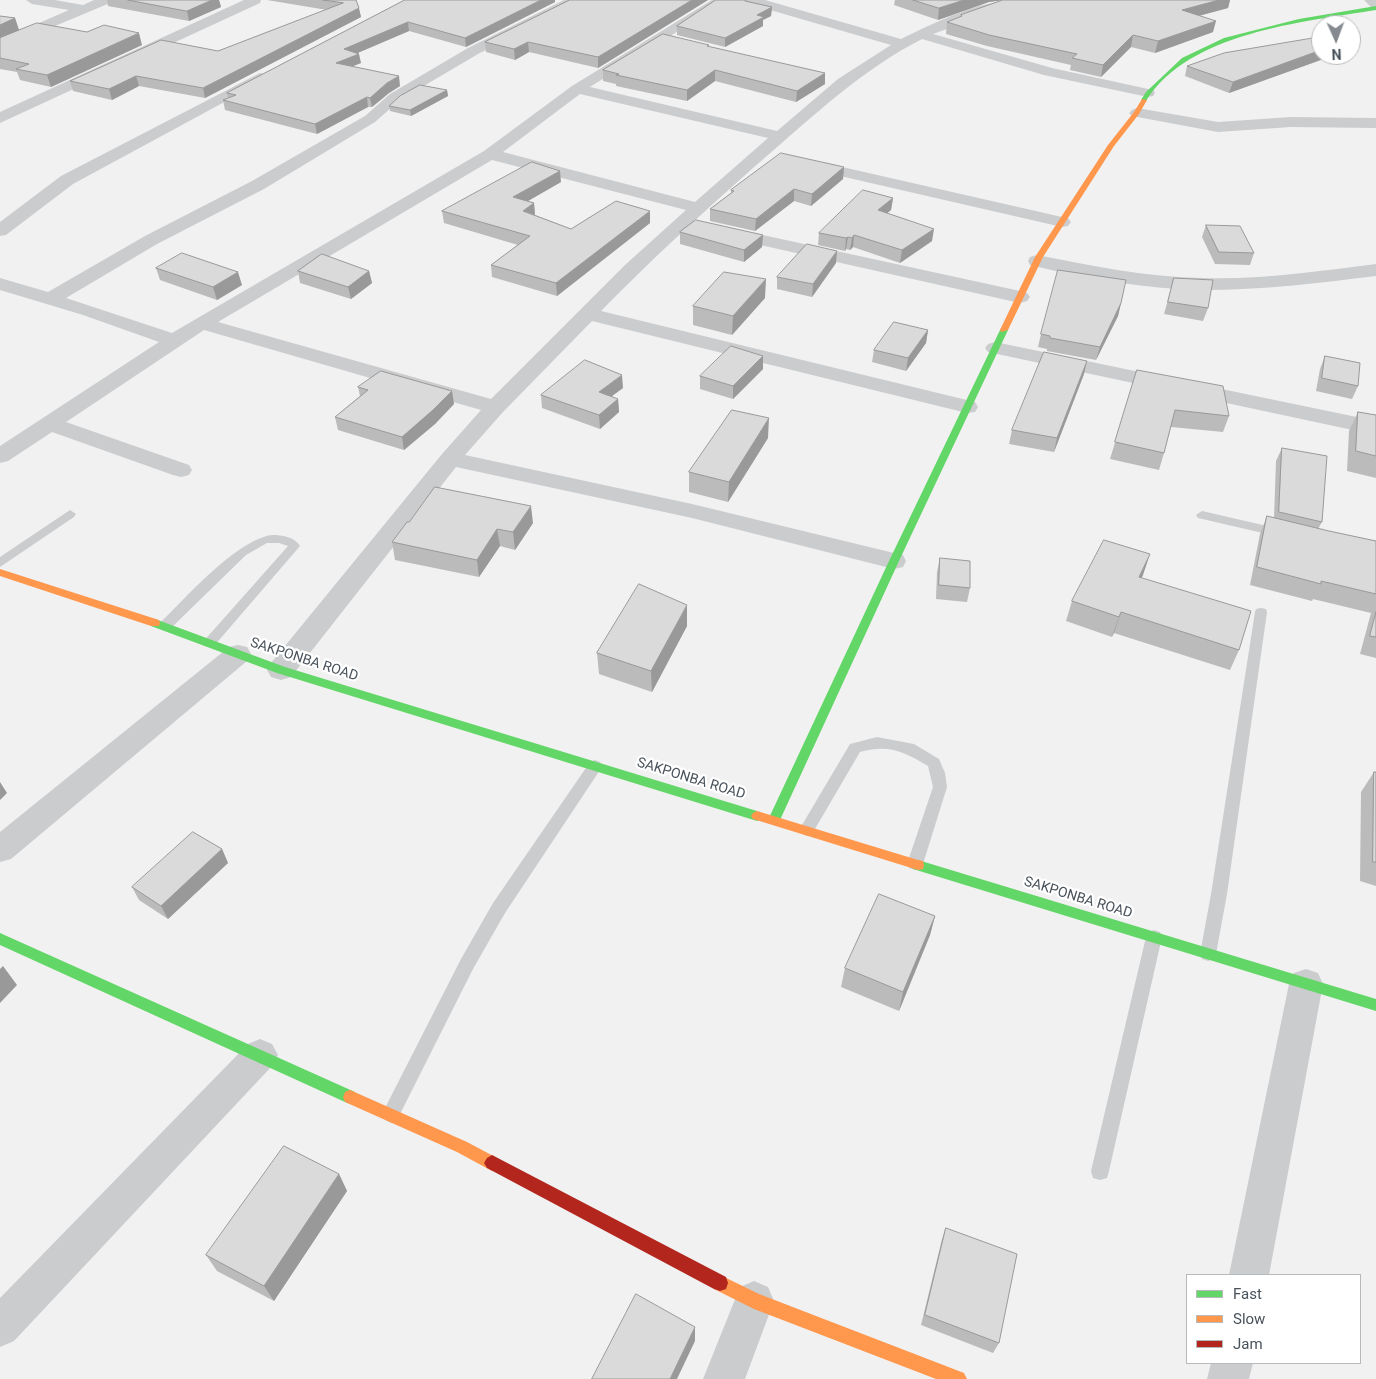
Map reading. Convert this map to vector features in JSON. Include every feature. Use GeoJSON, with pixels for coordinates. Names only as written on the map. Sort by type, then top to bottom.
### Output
{"type":"FeatureCollection","features":[{"type":"Feature","properties":{"kind":"street"},"geometry":{"type":"LineString","coordinates":[[32,0],[84,9]]}},
{"type":"Feature","properties":{"kind":"street"},"geometry":{"type":"LineString","coordinates":[[0,45],[105,0]]}},
{"type":"Feature","properties":{"kind":"street"},"geometry":{"type":"LineString","coordinates":[[0,118],[255,0]]}},
{"type":"Feature","properties":{"kind":"street"},"geometry":{"type":"LineString","coordinates":[[50,299],[151,240],[258,185],[370,119],[395,97],[473,51],[575,0]]}},
{"type":"Feature","properties":{"kind":"street"},"geometry":{"type":"LineString","coordinates":[[0,456],[200,323],[490,154],[577,89],[721,0]]}},
{"type":"Feature","properties":{"kind":"street"},"geometry":{"type":"LineString","coordinates":[[281,670],[450,458],[495,408],[683,222],[704,221],[759,153],[779,136],[834,79],[939,26],[1013,0]]}},
{"type":"Feature","properties":{"kind":"street"},"geometry":{"type":"LineString","coordinates":[[1370,0],[1376,6]]}},
{"type":"Feature","properties":{"kind":"street"},"geometry":{"type":"LineString","coordinates":[[759,1],[902,44]]}},
{"type":"Feature","properties":{"kind":"street"},"geometry":{"type":"LineString","coordinates":[[774,820],[894,561],[1037,261],[1111,145],[1137,113],[1148,93],[1184,59],[1226,39],[1299,21],[1376,6]]}},
{"type":"Feature","properties":{"kind":"street"},"geometry":{"type":"LineString","coordinates":[[922,35],[1049,72],[1148,93]]}},
{"type":"Feature","properties":{"kind":"street"},"geometry":{"type":"LineString","coordinates":[[660,37],[679,42]]}},
{"type":"Feature","properties":{"kind":"street"},"geometry":{"type":"LineString","coordinates":[[0,231],[67,180],[275,70]]}},
{"type":"Feature","properties":{"kind":"street"},"geometry":{"type":"LineString","coordinates":[[577,89],[779,136]]}},
{"type":"Feature","properties":{"kind":"street"},"geometry":{"type":"LineString","coordinates":[[1137,113],[1218,127],[1243,127],[1291,122],[1376,123]]}},
{"type":"Feature","properties":{"kind":"street"},"geometry":{"type":"LineString","coordinates":[[759,153],[1062,222]]}},
{"type":"Feature","properties":{"kind":"street"},"geometry":{"type":"LineString","coordinates":[[490,154],[704,221],[1020,297]]}},
{"type":"Feature","properties":{"kind":"street"},"geometry":{"type":"LineString","coordinates":[[1037,261],[1121,277],[1204,284],[1284,281],[1376,270]]}},
{"type":"Feature","properties":{"kind":"street"},"geometry":{"type":"LineString","coordinates":[[0,284],[90,311],[173,340]]}},
{"type":"Feature","properties":{"kind":"street"},"geometry":{"type":"LineString","coordinates":[[588,314],[967,407]]}},
{"type":"Feature","properties":{"kind":"street"},"geometry":{"type":"LineString","coordinates":[[200,323],[495,408]]}},
{"type":"Feature","properties":{"kind":"street"},"geometry":{"type":"LineString","coordinates":[[995,348],[1376,428]]}},
{"type":"Feature","properties":{"kind":"street"},"geometry":{"type":"LineString","coordinates":[[48,423],[181,470]]}},
{"type":"Feature","properties":{"kind":"street"},"geometry":{"type":"LineString","coordinates":[[450,458],[692,511],[894,561]]}},
{"type":"Feature","properties":{"kind":"street","name":"SAKPONBA ROAD"},"geometry":{"type":"LineString","coordinates":[[0,572],[165,626],[281,670],[1376,1005]]}},
{"type":"Feature","properties":{"kind":"street"},"geometry":{"type":"LineString","coordinates":[[0,850],[238,654]]}},
{"type":"Feature","properties":{"kind":"street"},"geometry":{"type":"LineString","coordinates":[[0,939],[462,1147],[754,1302],[958,1379]]}},
{"type":"Feature","properties":{"kind":"street"},"geometry":{"type":"LineString","coordinates":[[1249,1274],[1306,984]]}},
{"type":"Feature","properties":{"kind":"street"},"geometry":{"type":"LineString","coordinates":[[0,1327],[260,1055]]}},
{"type":"Feature","properties":{"kind":"street"},"geometry":{"type":"LineString","coordinates":[[724,1379],[754,1302]]}},
{"type":"Feature","properties":{"kind":"street"},"geometry":{"type":"LineString","coordinates":[[1228,1379],[1232,1364]]}},
{"type":"Feature","properties":{"kind":"lane"},"geometry":{"type":"LineString","coordinates":[[0,563],[70,514]]}},
{"type":"Feature","properties":{"kind":"lane"},"geometry":{"type":"LineString","coordinates":[[1202,515],[1289,535]]}},
{"type":"Feature","properties":{"kind":"lane"},"geometry":{"type":"LineString","coordinates":[[165,626],[242,552],[256,542],[269,538],[293,544],[294,546],[291,551],[209,643]]}},
{"type":"Feature","properties":{"kind":"lane"},"geometry":{"type":"LineString","coordinates":[[1208,954],[1219,894],[1261,612]]}},
{"type":"Feature","properties":{"kind":"lane"},"geometry":{"type":"LineString","coordinates":[[807,830],[855,748],[877,742],[909,748],[934,762],[940,787],[916,864]]}},
{"type":"Feature","properties":{"kind":"lane"},"geometry":{"type":"LineString","coordinates":[[391,1114],[467,964],[499,908],[595,766]]}},
{"type":"Feature","properties":{"kind":"lane"},"geometry":{"type":"LineString","coordinates":[[1100,1171],[1154,937]]}},
{"type":"Feature","properties":{"kind":"building"},"geometry":{"type":"Polygon","coordinates":[[[128,0],[212,0],[187,11],[128,0]]]}},
{"type":"Feature","properties":{"kind":"building"},"geometry":{"type":"Polygon","coordinates":[[[323,0],[356,0],[359,8],[203,88],[136,76],[109,89],[70,81],[161,40],[218,51],[343,3],[323,0]]]}},
{"type":"Feature","properties":{"kind":"building"},"geometry":{"type":"Polygon","coordinates":[[[405,0],[541,0],[465,38],[408,22],[344,49],[359,54],[336,63],[399,76],[387,83],[370,98],[367,97],[315,124],[223,100],[236,95],[227,93],[405,0]]]}},
{"type":"Feature","properties":{"kind":"building"},"geometry":{"type":"Polygon","coordinates":[[[570,0],[692,0],[598,57],[528,42],[514,49],[485,42],[570,0]]]}},
{"type":"Feature","properties":{"kind":"building"},"geometry":{"type":"Polygon","coordinates":[[[716,0],[745,0],[772,7],[757,15],[764,17],[725,38],[677,26],[716,0]]]}},
{"type":"Feature","properties":{"kind":"building"},"geometry":{"type":"Polygon","coordinates":[[[913,0],[964,0],[939,8],[913,0]]]}},
{"type":"Feature","properties":{"kind":"building"},"geometry":{"type":"Polygon","coordinates":[[[1003,0],[1219,0],[1182,10],[1216,21],[1158,41],[1133,35],[1103,65],[1072,58],[1077,54],[989,35],[947,22],[1003,0]]]}},
{"type":"Feature","properties":{"kind":"building"},"geometry":{"type":"Polygon","coordinates":[[[0,16],[15,18],[0,25],[0,16]]]}},
{"type":"Feature","properties":{"kind":"building"},"geometry":{"type":"Polygon","coordinates":[[[37,23],[87,32],[104,25],[139,33],[47,75],[16,69],[29,64],[0,58],[0,38],[37,23]]]}},
{"type":"Feature","properties":{"kind":"building"},"geometry":{"type":"Polygon","coordinates":[[[663,34],[825,73],[797,91],[715,70],[687,90],[616,75],[619,74],[603,70],[663,34]]]}},
{"type":"Feature","properties":{"kind":"building"},"geometry":{"type":"Polygon","coordinates":[[[1311,39],[1311,54],[1233,82],[1187,66],[1224,53],[1311,39]]]}},
{"type":"Feature","properties":{"kind":"building"},"geometry":{"type":"Polygon","coordinates":[[[420,85],[447,90],[410,110],[389,106],[400,96],[420,85]]]}},
{"type":"Feature","properties":{"kind":"building"},"geometry":{"type":"Polygon","coordinates":[[[781,153],[844,167],[812,194],[794,189],[756,219],[710,209],[734,191],[731,190],[781,153]]]}},
{"type":"Feature","properties":{"kind":"building"},"geometry":{"type":"Polygon","coordinates":[[[532,162],[560,171],[513,197],[534,203],[523,211],[571,229],[616,201],[650,211],[556,283],[491,265],[530,236],[442,211],[532,162]]]}},
{"type":"Feature","properties":{"kind":"building"},"geometry":{"type":"Polygon","coordinates":[[[863,190],[893,198],[878,210],[934,229],[902,250],[854,235],[852,238],[846,238],[819,233],[863,190]]]}},
{"type":"Feature","properties":{"kind":"building"},"geometry":{"type":"Polygon","coordinates":[[[696,220],[763,235],[744,250],[680,232],[696,220]]]}},
{"type":"Feature","properties":{"kind":"building"},"geometry":{"type":"Polygon","coordinates":[[[1206,225],[1240,226],[1254,253],[1219,252],[1206,225]]]}},
{"type":"Feature","properties":{"kind":"building"},"geometry":{"type":"Polygon","coordinates":[[[807,244],[837,251],[813,284],[777,277],[807,244]]]}},
{"type":"Feature","properties":{"kind":"building"},"geometry":{"type":"Polygon","coordinates":[[[182,253],[238,272],[213,287],[156,268],[182,253]]]}},
{"type":"Feature","properties":{"kind":"building"},"geometry":{"type":"Polygon","coordinates":[[[322,254],[369,271],[348,287],[298,271],[322,254]]]}},
{"type":"Feature","properties":{"kind":"building"},"geometry":{"type":"Polygon","coordinates":[[[1058,270],[1126,280],[1121,303],[1100,347],[1050,338],[1050,336],[1041,334],[1058,270]]]}},
{"type":"Feature","properties":{"kind":"building"},"geometry":{"type":"Polygon","coordinates":[[[724,272],[766,279],[733,316],[693,306],[724,272]]]}},
{"type":"Feature","properties":{"kind":"building"},"geometry":{"type":"Polygon","coordinates":[[[1174,278],[1213,280],[1208,308],[1168,302],[1174,278]]]}},
{"type":"Feature","properties":{"kind":"building"},"geometry":{"type":"Polygon","coordinates":[[[894,322],[928,330],[908,358],[874,350],[894,322]]]}},
{"type":"Feature","properties":{"kind":"building"},"geometry":{"type":"Polygon","coordinates":[[[731,346],[763,356],[733,386],[700,376],[731,346]]]}},
{"type":"Feature","properties":{"kind":"building"},"geometry":{"type":"Polygon","coordinates":[[[1044,352],[1087,361],[1057,438],[1012,430],[1044,352]]]}},
{"type":"Feature","properties":{"kind":"building"},"geometry":{"type":"Polygon","coordinates":[[[1325,356],[1360,363],[1358,386],[1322,378],[1325,356]]]}},
{"type":"Feature","properties":{"kind":"building"},"geometry":{"type":"Polygon","coordinates":[[[585,360],[622,375],[599,392],[618,399],[599,415],[541,395],[585,360]]]}},
{"type":"Feature","properties":{"kind":"building"},"geometry":{"type":"Polygon","coordinates":[[[1137,370],[1223,386],[1229,416],[1175,410],[1164,453],[1115,442],[1137,370]]]}},
{"type":"Feature","properties":{"kind":"building"},"geometry":{"type":"Polygon","coordinates":[[[381,371],[452,391],[402,437],[335,417],[368,390],[358,387],[381,371]]]}},
{"type":"Feature","properties":{"kind":"building"},"geometry":{"type":"Polygon","coordinates":[[[732,410],[769,418],[729,482],[689,472],[732,410]]]}},
{"type":"Feature","properties":{"kind":"building"},"geometry":{"type":"Polygon","coordinates":[[[1358,412],[1376,415],[1376,456],[1356,451],[1358,412]]]}},
{"type":"Feature","properties":{"kind":"building"},"geometry":{"type":"Polygon","coordinates":[[[1282,448],[1327,456],[1322,522],[1279,512],[1282,448]]]}},
{"type":"Feature","properties":{"kind":"building"},"geometry":{"type":"Polygon","coordinates":[[[435,487],[531,506],[513,532],[497,529],[477,560],[392,542],[435,487]]]}},
{"type":"Feature","properties":{"kind":"building"},"geometry":{"type":"Polygon","coordinates":[[[1267,516],[1376,541],[1376,594],[1321,581],[1321,584],[1257,567],[1267,516]]]}},
{"type":"Feature","properties":{"kind":"building"},"geometry":{"type":"Polygon","coordinates":[[[1104,540],[1150,554],[1139,577],[1251,611],[1239,650],[1121,612],[1119,617],[1072,601],[1104,540]]]}},
{"type":"Feature","properties":{"kind":"building"},"geometry":{"type":"Polygon","coordinates":[[[940,558],[970,561],[970,588],[939,585],[940,558]]]}},
{"type":"Feature","properties":{"kind":"building"},"geometry":{"type":"Polygon","coordinates":[[[639,584],[687,605],[651,671],[597,653],[639,584]]]}},
{"type":"Feature","properties":{"kind":"building"},"geometry":{"type":"Polygon","coordinates":[[[1376,612],[1376,637],[1370,636],[1376,612]]]}},
{"type":"Feature","properties":{"kind":"building"},"geometry":{"type":"Polygon","coordinates":[[[1374,772],[1376,772],[1376,862],[1373,862],[1374,772]]]}},
{"type":"Feature","properties":{"kind":"building"},"geometry":{"type":"Polygon","coordinates":[[[193,832],[222,849],[161,906],[132,887],[193,832]]]}},
{"type":"Feature","properties":{"kind":"building"},"geometry":{"type":"Polygon","coordinates":[[[879,894],[935,916],[903,992],[845,968],[879,894]]]}},
{"type":"Feature","properties":{"kind":"building"},"geometry":{"type":"Polygon","coordinates":[[[284,1146],[339,1174],[264,1286],[206,1255],[284,1146]]]}},
{"type":"Feature","properties":{"kind":"building"},"geometry":{"type":"Polygon","coordinates":[[[946,1228],[1017,1254],[999,1343],[925,1315],[946,1228]]]}},
{"type":"Feature","properties":{"kind":"building"},"geometry":{"type":"Polygon","coordinates":[[[636,1294],[695,1327],[670,1379],[592,1379],[636,1294]]]}},
{"type":"Feature","properties":{"kind":"traffic: fast"},"geometry":{"type":"LineString","coordinates":[[1144,100],[1148,93],[1184,59],[1226,39],[1299,21],[1376,8]]}},
{"type":"Feature","properties":{"kind":"traffic: fast"},"geometry":{"type":"LineString","coordinates":[[774,820],[1004,330]]}},
{"type":"Feature","properties":{"kind":"traffic: fast"},"geometry":{"type":"LineString","coordinates":[[155,623],[281,670],[757,816]]}},
{"type":"Feature","properties":{"kind":"traffic: fast"},"geometry":{"type":"LineString","coordinates":[[918,865],[1376,1005]]}},
{"type":"Feature","properties":{"kind":"traffic: fast"},"geometry":{"type":"LineString","coordinates":[[0,939],[350,1097]]}},
{"type":"Feature","properties":{"kind":"traffic: slow"},"geometry":{"type":"LineString","coordinates":[[1004,330],[1039,257],[1111,145],[1137,113],[1144,100]]}},
{"type":"Feature","properties":{"kind":"traffic: slow"},"geometry":{"type":"LineString","coordinates":[[0,572],[155,623]]}},
{"type":"Feature","properties":{"kind":"traffic: slow"},"geometry":{"type":"LineString","coordinates":[[757,816],[918,865]]}},
{"type":"Feature","properties":{"kind":"traffic: slow"},"geometry":{"type":"LineString","coordinates":[[350,1097],[462,1147],[492,1163]]}},
{"type":"Feature","properties":{"kind":"traffic: slow"},"geometry":{"type":"LineString","coordinates":[[720,1283],[754,1301],[958,1379]]}},
{"type":"Feature","properties":{"kind":"traffic: jam"},"geometry":{"type":"LineString","coordinates":[[492,1163],[720,1283]]}}]}
